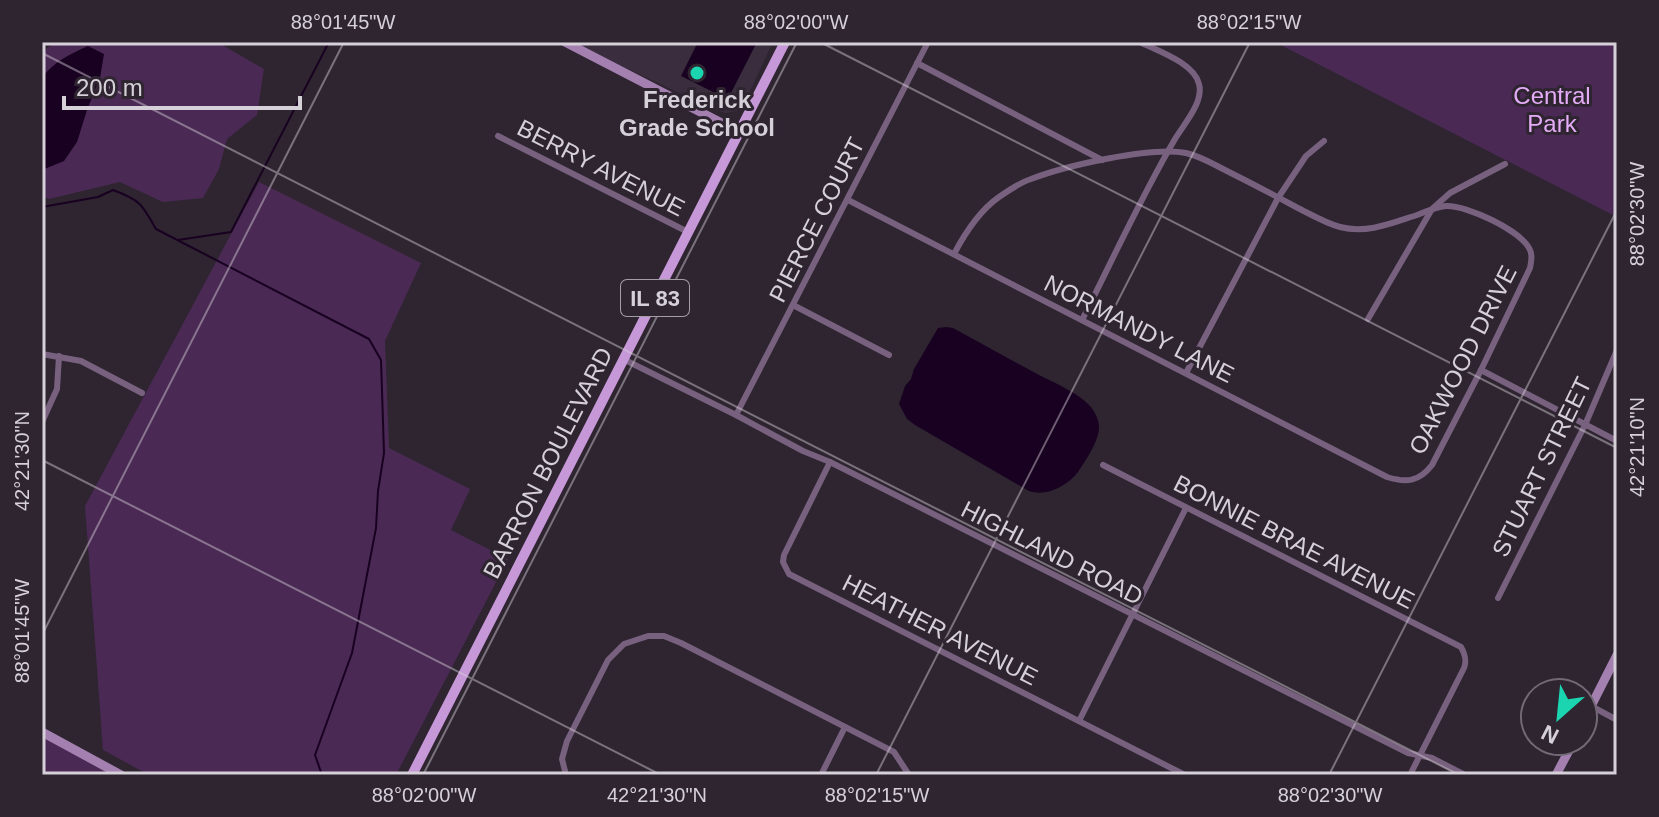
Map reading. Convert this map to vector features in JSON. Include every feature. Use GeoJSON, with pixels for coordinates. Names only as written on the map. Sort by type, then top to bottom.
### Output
{"type":"FeatureCollection","features":[{"type":"Feature","properties":{"kind":"main road","name":"BARRON BOULEVARD"},"geometry":{"type":"LineString","coordinates":[[412,775],[785,42]]}},
{"type":"Feature","properties":{"kind":"street"},"geometry":{"type":"LineString","coordinates":[[565,42],[739,132]]}},
{"type":"Feature","properties":{"kind":"street","name":"PIERCE COURT"},"geometry":{"type":"LineString","coordinates":[[736,415],[928,42]]}},
{"type":"Feature","properties":{"kind":"street"},"geometry":{"type":"LineString","coordinates":[[1082,320],[1168,152],[1198,101],[1199,84],[1192,71],[1140,42]]}},
{"type":"Feature","properties":{"kind":"street"},"geometry":{"type":"LineString","coordinates":[[917,63],[1102,160]]}},
{"type":"Feature","properties":{"kind":"street","name":"BERRY AVENUE"},"geometry":{"type":"LineString","coordinates":[[498,136],[688,232]]}},
{"type":"Feature","properties":{"kind":"street"},"geometry":{"type":"LineString","coordinates":[[1186,373],[1278,198],[1306,156],[1324,141]]}},
{"type":"Feature","properties":{"kind":"street"},"geometry":{"type":"LineString","coordinates":[[954,254],[977,218],[996,199],[1032,178],[1102,160],[1168,152],[1185,153],[1206,160],[1340,227],[1384,227],[1432,209]]}},
{"type":"Feature","properties":{"kind":"street"},"geometry":{"type":"LineString","coordinates":[[1368,319],[1432,209],[1450,193],[1505,164]]}},
{"type":"Feature","properties":{"kind":"street","name":"NORMANDY LANE"},"geometry":{"type":"LineString","coordinates":[[848,200],[1387,477],[1403,482],[1416,479]]}},
{"type":"Feature","properties":{"kind":"street","name":"OAKWOOD DRIVE"},"geometry":{"type":"LineString","coordinates":[[1416,479],[1432,465],[1481,370],[1532,258],[1530,250],[1519,237],[1472,211],[1457,206],[1432,209]]}},
{"type":"Feature","properties":{"kind":"street"},"geometry":{"type":"LineString","coordinates":[[793,305],[889,355]]}},
{"type":"Feature","properties":{"kind":"street","name":"STUART STREET"},"geometry":{"type":"LineString","coordinates":[[1498,598],[1585,425],[1617,350]]}},
{"type":"Feature","properties":{"kind":"street"},"geometry":{"type":"LineString","coordinates":[[42,354],[94,366],[142,393]]}},
{"type":"Feature","properties":{"kind":"street"},"geometry":{"type":"LineString","coordinates":[[42,422],[57,389],[59,356]]}},
{"type":"Feature","properties":{"kind":"street","name":"HIGHLAND ROAD"},"geometry":{"type":"LineString","coordinates":[[623,359],[1408,753],[1432,758],[1465,775]]}},
{"type":"Feature","properties":{"kind":"street"},"geometry":{"type":"LineString","coordinates":[[1481,370],[1617,441]]}},
{"type":"Feature","properties":{"kind":"street","name":"HEATHER AVENUE"},"geometry":{"type":"LineString","coordinates":[[830,462],[784,555],[783,562],[789,574],[1185,775]]}},
{"type":"Feature","properties":{"kind":"street","name":"BONNIE BRAE AVENUE"},"geometry":{"type":"LineString","coordinates":[[1103,465],[1461,647],[1466,663],[1419,756]]}},
{"type":"Feature","properties":{"kind":"street"},"geometry":{"type":"LineString","coordinates":[[1079,721],[1186,508]]}},
{"type":"Feature","properties":{"kind":"street"},"geometry":{"type":"LineString","coordinates":[[566,775],[562,759],[567,741],[608,660],[636,636],[664,636],[681,643],[894,752],[909,775]]}},
{"type":"Feature","properties":{"kind":"street"},"geometry":{"type":"LineString","coordinates":[[1599,690],[1617,655]]}},
{"type":"Feature","properties":{"kind":"street"},"geometry":{"type":"LineString","coordinates":[[1599,710],[1617,720]]}},
{"type":"Feature","properties":{"kind":"street"},"geometry":{"type":"LineString","coordinates":[[821,775],[845,727]]}},
{"type":"Feature","properties":{"kind":"street"},"geometry":{"type":"LineString","coordinates":[[42,732],[121,775]]}},
{"type":"Feature","properties":{"kind":"street"},"geometry":{"type":"LineString","coordinates":[[1410,775],[1419,756]]}},
{"type":"Feature","properties":{"kind":"street"},"geometry":{"type":"LineString","coordinates":[[1556,775],[1566,757]]}},
{"type":"Feature","properties":{"kind":"shaded area","name":"Frederick Grade School"},"geometry":{"type":"Polygon","coordinates":[[[570,42],[773,42],[744,104],[737,111],[726,113],[570,42]]]}},
{"type":"Feature","properties":{"kind":"shaded area"},"geometry":{"type":"Polygon","coordinates":[[[698,42],[757,42],[731,93],[725,98],[681,76],[698,42]]]}},
{"type":"Feature","properties":{"kind":"shaded area"},"geometry":{"type":"Polygon","coordinates":[[[88,46],[104,54],[100,78],[77,142],[64,161],[42,170],[42,78],[68,55],[88,46]]]}},
{"type":"Feature","properties":{"kind":"shaded area"},"geometry":{"type":"Polygon","coordinates":[[[946,327],[1066,389],[1091,407],[1099,424],[1097,438],[1081,467],[1068,482],[1043,493],[1029,491],[907,419],[899,404],[905,386],[938,328],[946,327]]]}},
{"type":"Feature","properties":{"kind":"green space"},"geometry":{"type":"Polygon","coordinates":[[[55,42],[217,42],[264,69],[257,115],[227,139],[219,169],[203,198],[163,202],[120,182],[49,199],[42,196],[42,52],[55,42]]]}},
{"type":"Feature","properties":{"kind":"green space","name":"Central Park"},"geometry":{"type":"Polygon","coordinates":[[[1275,42],[1617,42],[1617,217],[1275,42]]]}},
{"type":"Feature","properties":{"kind":"green space"},"geometry":{"type":"Polygon","coordinates":[[[259,182],[421,263],[385,341],[389,448],[470,489],[451,530],[508,559],[396,775],[149,775],[103,750],[85,506],[259,182]]]}},
{"type":"Feature","properties":{"kind":"green space"},"geometry":{"type":"Polygon","coordinates":[[[42,733],[121,775],[42,775],[42,733]]]}},
{"type":"Feature","properties":{"kind":"waterway"},"geometry":{"type":"LineString","coordinates":[[178,240],[231,232],[329,42]]}},
{"type":"Feature","properties":{"kind":"waterway"},"geometry":{"type":"LineString","coordinates":[[42,207],[98,197],[113,190],[122,194],[139,204],[156,229],[369,339],[381,360],[384,453],[376,528],[352,653],[315,755],[322,775]]}},
{"type":"Feature","properties":{"kind":"place","name":"Frederick Grade School"},"geometry":{"type":"Point","coordinates":[697,73]}}]}
